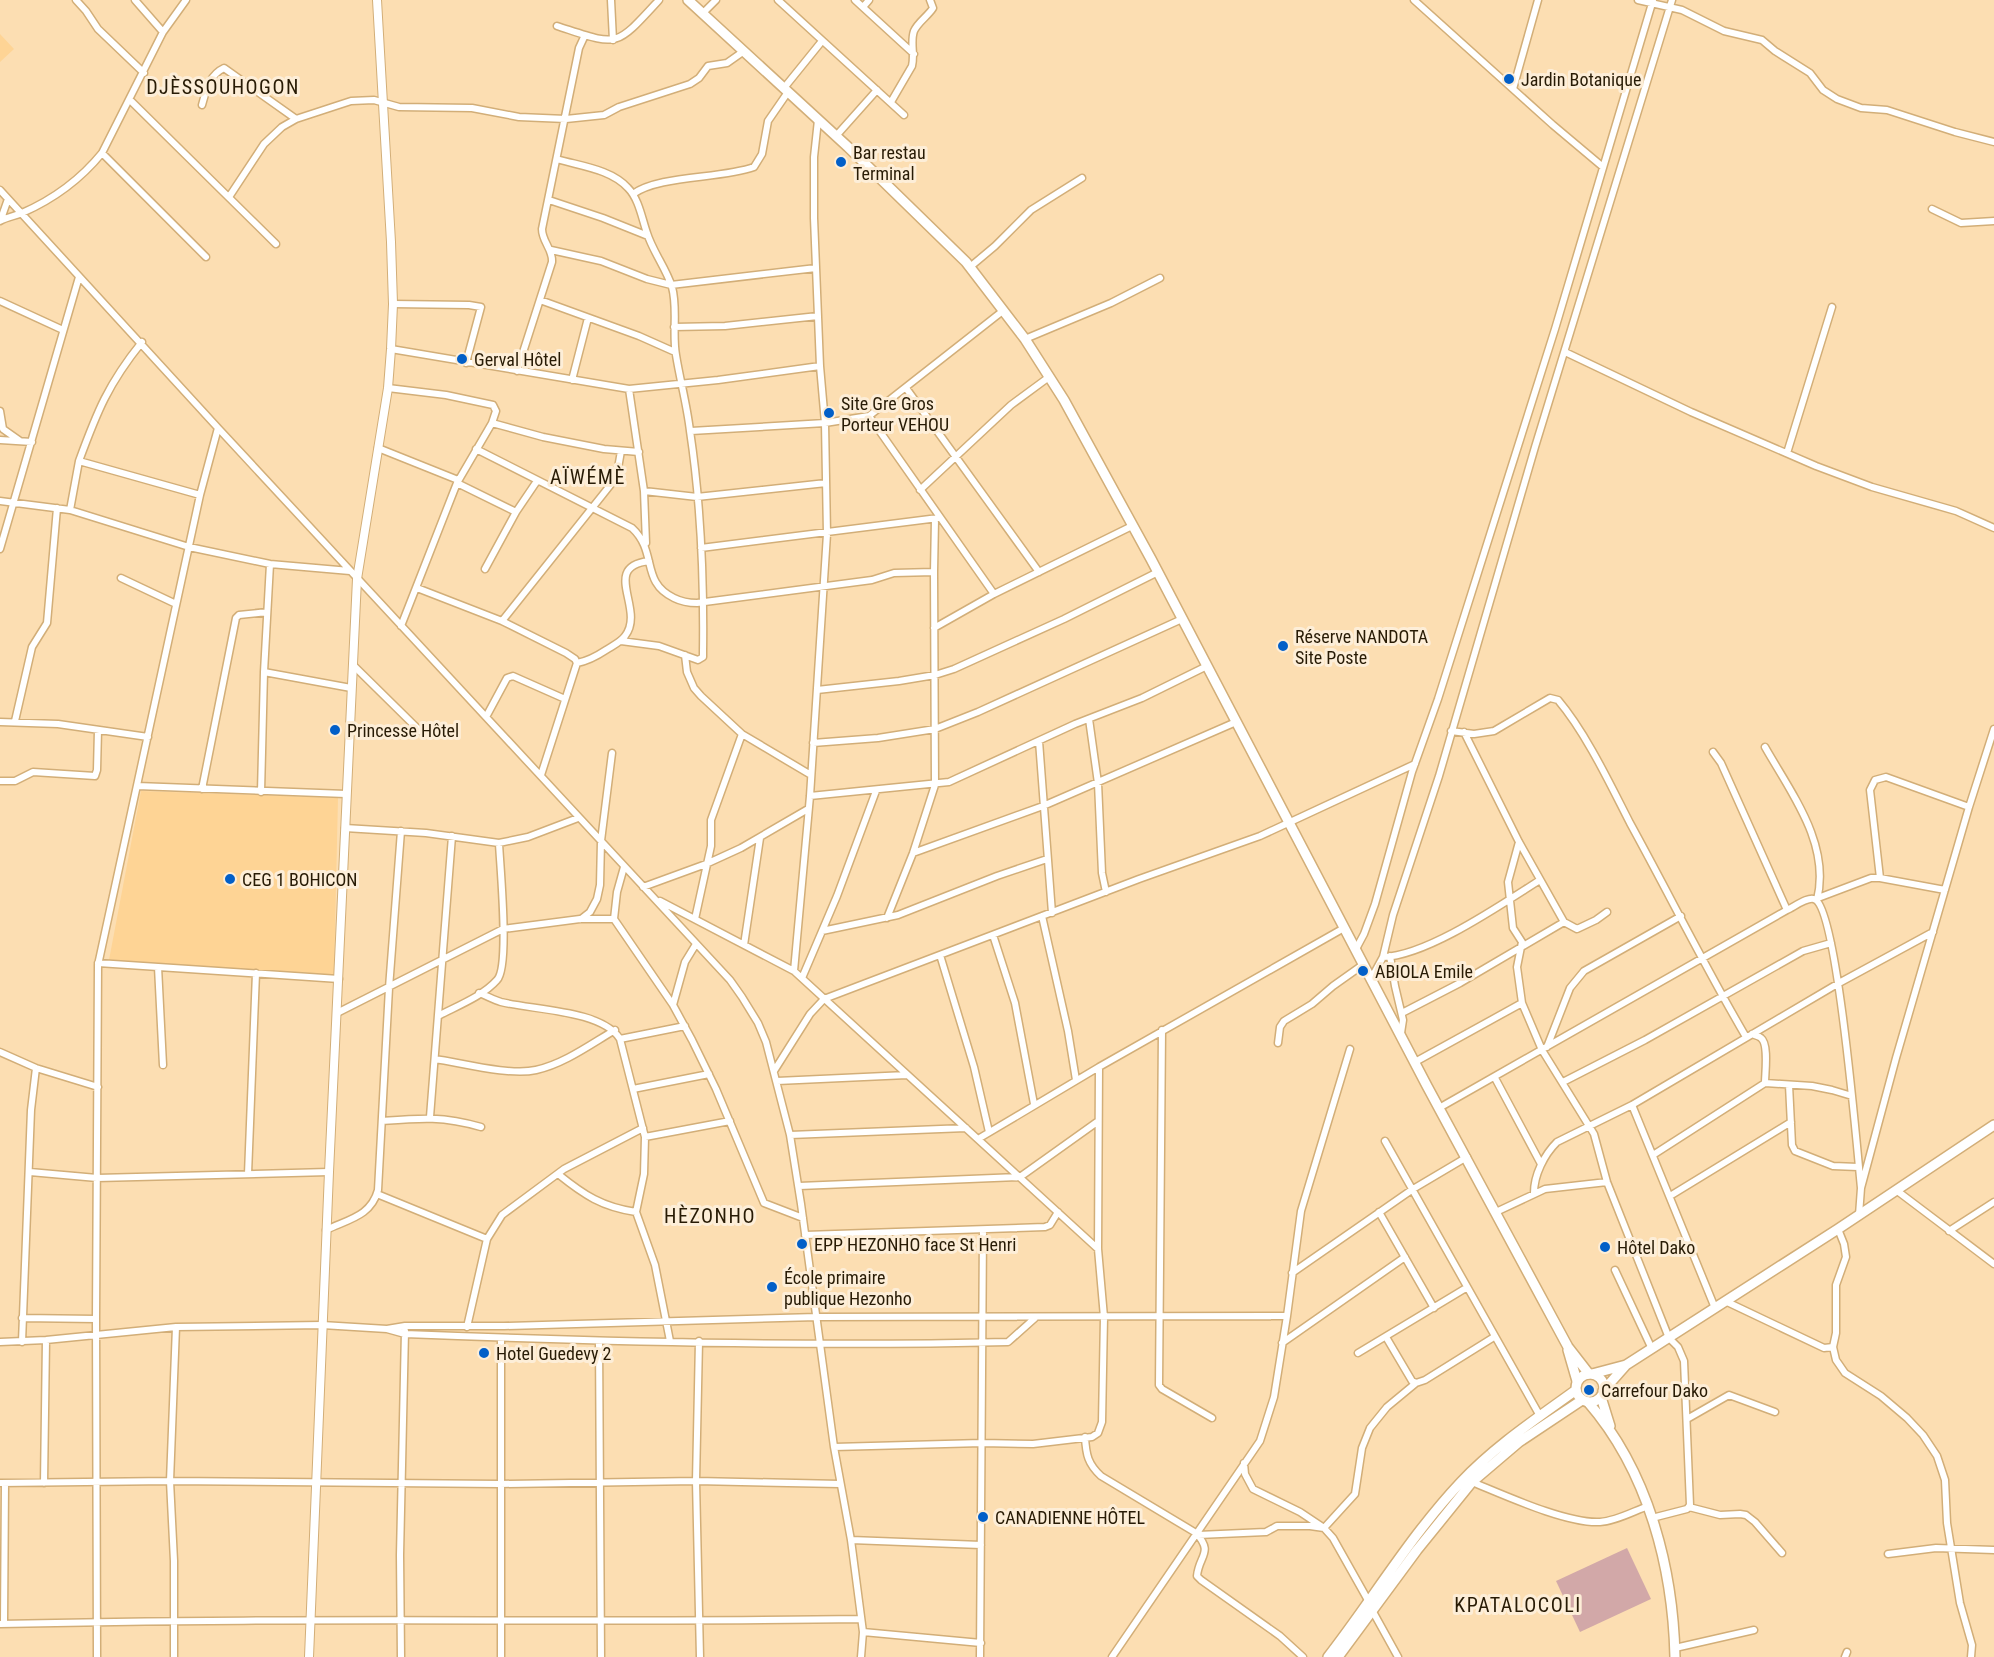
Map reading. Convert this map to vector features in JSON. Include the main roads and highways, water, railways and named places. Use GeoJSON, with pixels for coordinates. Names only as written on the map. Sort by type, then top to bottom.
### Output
{"type":"FeatureCollection","features":[{"type":"Feature","properties":{"kind":"main road"},"geometry":{"type":"LineString","coordinates":[[688,0],[836,136],[970,267],[1004,310],[1049,376],[1158,572],[1439,1108],[1568,1347],[1590,1374],[1601,1380],[1610,1429]]}},
{"type":"Feature","properties":{"kind":"main road"},"geometry":{"type":"LineString","coordinates":[[1328,1657],[1472,1482],[1519,1442],[1585,1401],[1594,1402],[1626,1365],[1838,1229],[1994,1125]]}},
{"type":"Feature","properties":{"kind":"main road"},"geometry":{"type":"LineString","coordinates":[[1568,1347],[1577,1386],[1585,1401],[1610,1429],[1629,1462],[1652,1518],[1668,1578],[1675,1653]]}},
{"type":"Feature","properties":{"kind":"main road"},"geometry":{"type":"LineString","coordinates":[[1338,1657],[1440,1506],[1462,1480],[1482,1461],[1577,1386],[1583,1376],[1626,1365]]}},
{"type":"Feature","properties":{"kind":"place","name":"Jardin Botanique"},"geometry":{"type":"Point","coordinates":[1509,79]}},
{"type":"Feature","properties":{"kind":"place","name":"Bar restau Terminal"},"geometry":{"type":"Point","coordinates":[841,162]}},
{"type":"Feature","properties":{"kind":"place","name":"Gerval Hôtel"},"geometry":{"type":"Point","coordinates":[462,359]}},
{"type":"Feature","properties":{"kind":"place","name":"Site Gre Gros Porteur VEHOU"},"geometry":{"type":"Point","coordinates":[829,413]}},
{"type":"Feature","properties":{"kind":"place","name":"Réserve NANDOTA Site Poste"},"geometry":{"type":"Point","coordinates":[1283,646]}},
{"type":"Feature","properties":{"kind":"place","name":"Princesse Hôtel"},"geometry":{"type":"Point","coordinates":[335,730]}},
{"type":"Feature","properties":{"kind":"place","name":"CEG 1 BOHICON"},"geometry":{"type":"Point","coordinates":[230,879]}},
{"type":"Feature","properties":{"kind":"place","name":"ABIOLA Emile"},"geometry":{"type":"Point","coordinates":[1363,971]}},
{"type":"Feature","properties":{"kind":"place","name":"EPP HEZONHO face St Henri"},"geometry":{"type":"Point","coordinates":[802,1244]}},
{"type":"Feature","properties":{"kind":"place","name":"Hôtel Dako"},"geometry":{"type":"Point","coordinates":[1605,1247]}},
{"type":"Feature","properties":{"kind":"place","name":"École primaire publique Hezonho"},"geometry":{"type":"Point","coordinates":[772,1287]}},
{"type":"Feature","properties":{"kind":"place","name":"Hotel Guedevy 2"},"geometry":{"type":"Point","coordinates":[484,1353]}},
{"type":"Feature","properties":{"kind":"place","name":"Carrefour Dako"},"geometry":{"type":"Point","coordinates":[1589,1390]}},
{"type":"Feature","properties":{"kind":"place","name":"CANADIENNE HÔTEL"},"geometry":{"type":"Point","coordinates":[983,1517]}},
{"type":"Feature","properties":{"kind":"district","name":"DJÈSSOUHOGON"},"geometry":{"type":"Point","coordinates":[223,87]}},
{"type":"Feature","properties":{"kind":"district","name":"AÏWÉMÈ"},"geometry":{"type":"Point","coordinates":[588,477]}},
{"type":"Feature","properties":{"kind":"district","name":"HÈZONHO"},"geometry":{"type":"Point","coordinates":[710,1216]}},
{"type":"Feature","properties":{"kind":"district","name":"KPATALOCOLI"},"geometry":{"type":"Point","coordinates":[1518,1605]}}]}
